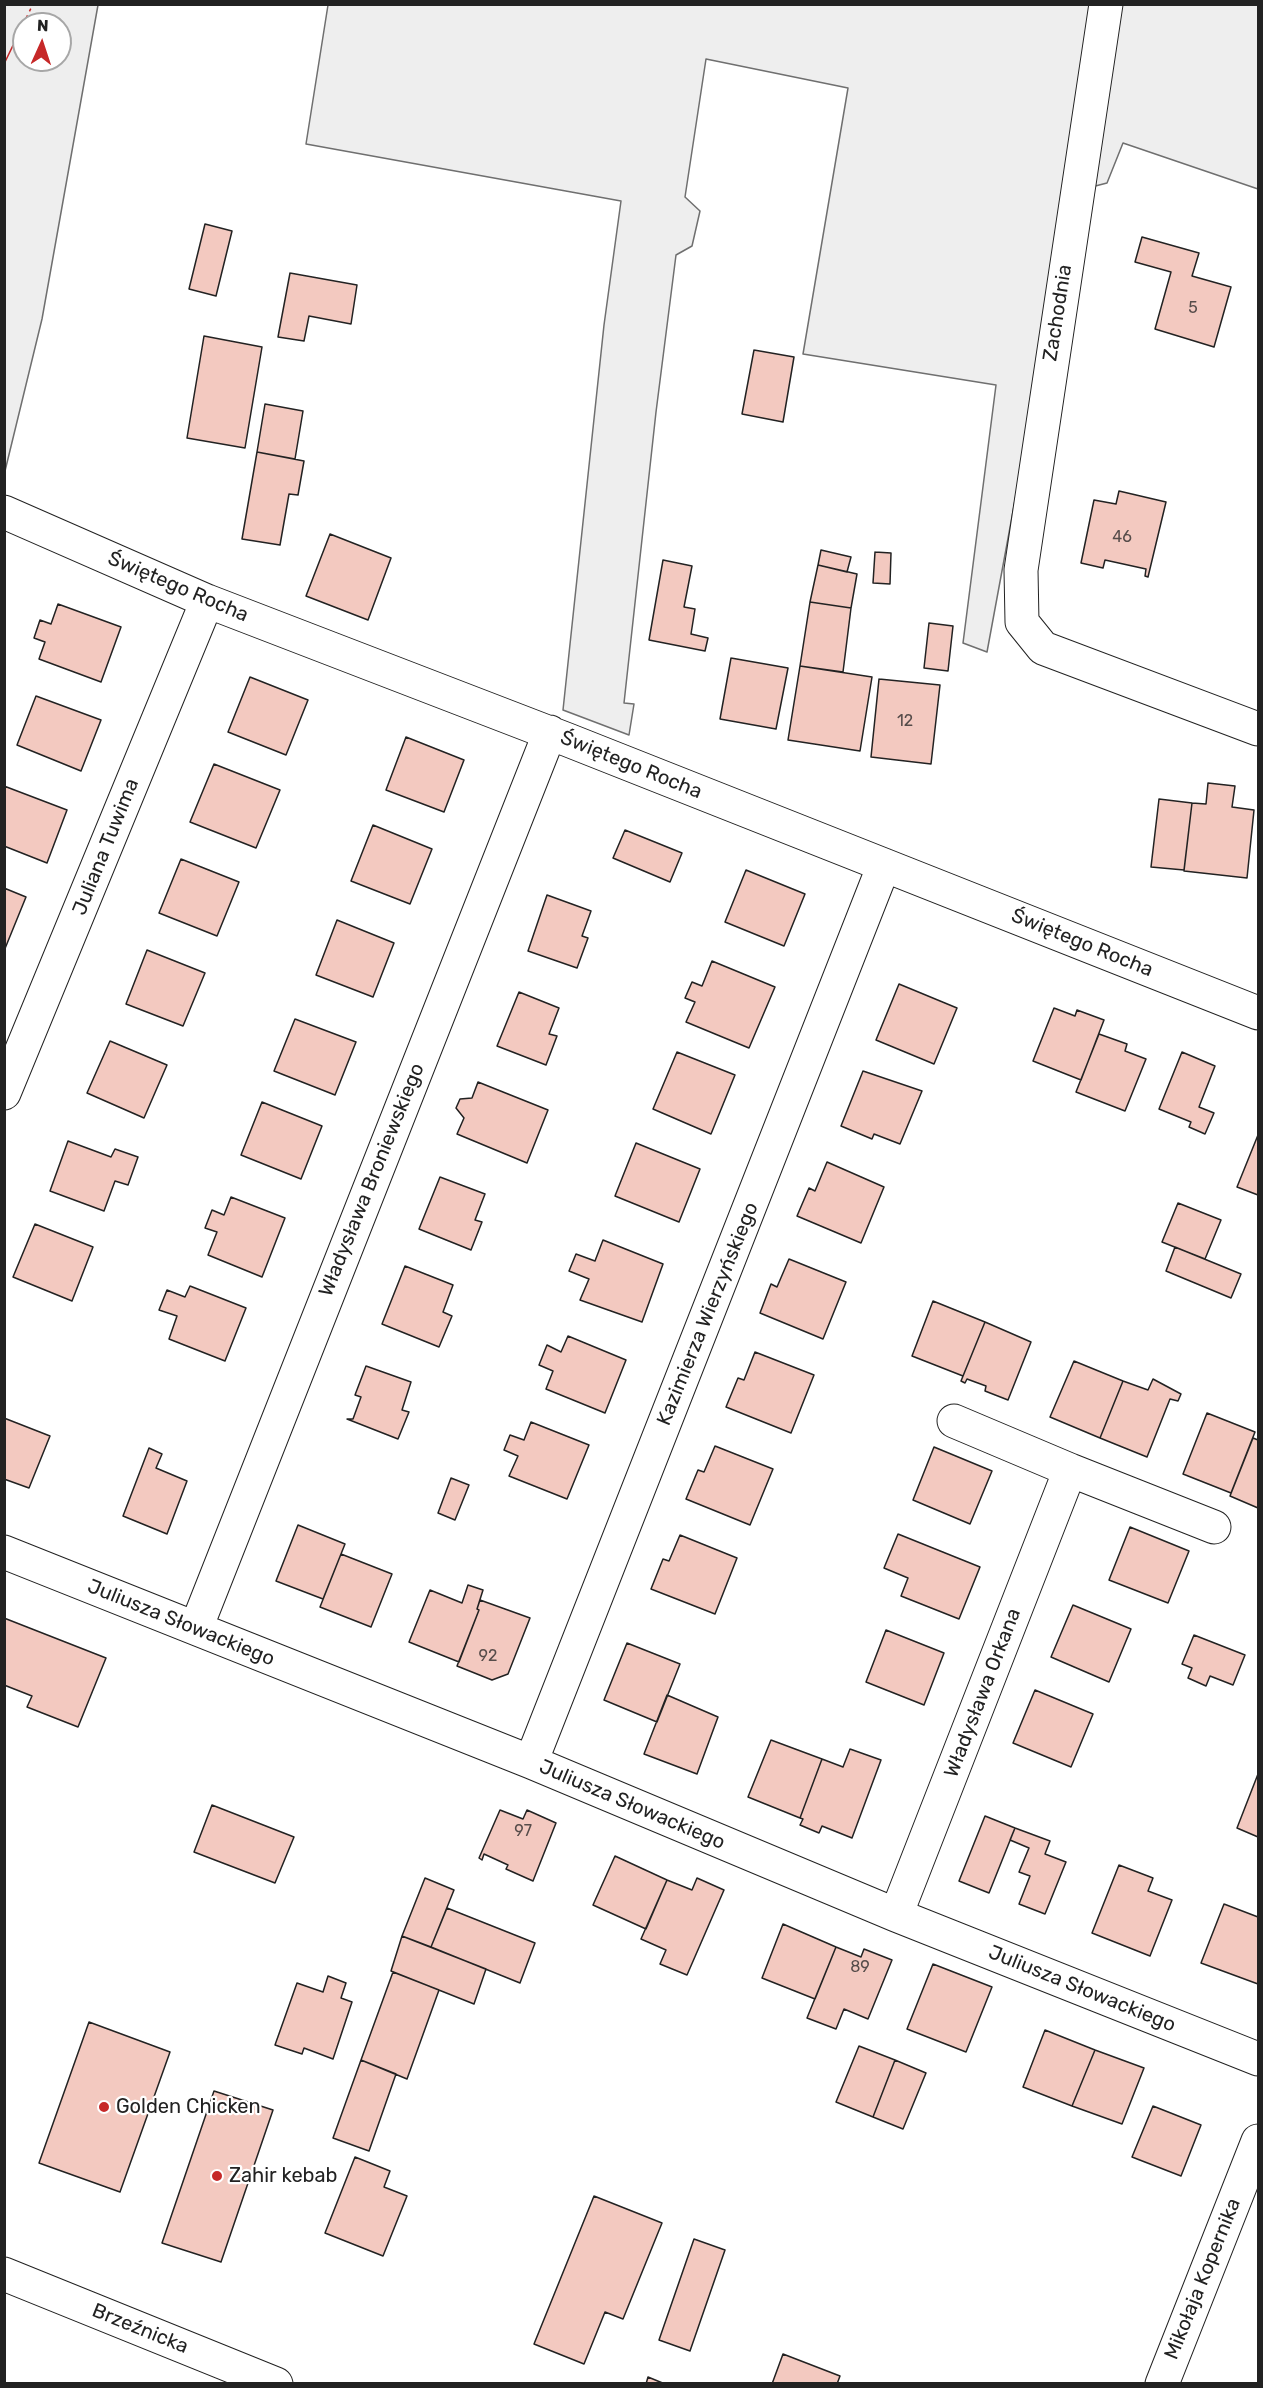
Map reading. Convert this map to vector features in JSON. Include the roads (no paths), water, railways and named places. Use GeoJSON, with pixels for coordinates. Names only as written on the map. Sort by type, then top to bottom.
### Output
{"type":"FeatureCollection","features":[{"type":"Feature","properties":{"kind":"street","name":"Zachodnia"},"geometry":{"type":"LineString","coordinates":[[1106,4],[1021,570],[1022,622],[1043,648],[1258,729]]}},
{"type":"Feature","properties":{"kind":"street","name":"Świętego Rocha"},"geometry":{"type":"LineString","coordinates":[[4,512],[207,601],[550,732],[1258,1013]]}},
{"type":"Feature","properties":{"kind":"street","name":"Juliana Tuwima"},"geometry":{"type":"LineString","coordinates":[[4,1093],[207,601]]}},
{"type":"Feature","properties":{"kind":"street","name":"Władysława Broniewskiego"},"geometry":{"type":"LineString","coordinates":[[196,1629],[550,732]]}},
{"type":"Feature","properties":{"kind":"street","name":"Kazimierza Wierzyńskiego"},"geometry":{"type":"LineString","coordinates":[[531,1762],[884,865]]}},
{"type":"Feature","properties":{"kind":"street"},"geometry":{"type":"LineString","coordinates":[[954,1421],[1214,1527]]}},
{"type":"Feature","properties":{"kind":"street","name":"Władysława Orkana"},"geometry":{"type":"LineString","coordinates":[[896,1915],[1070,1470]]}},
{"type":"Feature","properties":{"kind":"street","name":"Juliusza Słowackiego"},"geometry":{"type":"LineString","coordinates":[[4,1552],[531,1762],[896,1915],[1258,2059]]}},
{"type":"Feature","properties":{"kind":"street","name":"Mikołaja Kopernika"},"geometry":{"type":"LineString","coordinates":[[1162,2384],[1258,2141]]}},
{"type":"Feature","properties":{"kind":"street","name":"Brzeźnicka"},"geometry":{"type":"LineString","coordinates":[[4,2274],[276,2384]]}},
{"type":"Feature","properties":{"kind":"place","name":"Golden Chicken"},"geometry":{"type":"Point","coordinates":[104,2107]}},
{"type":"Feature","properties":{"kind":"place","name":"Zahir kebab"},"geometry":{"type":"Point","coordinates":[217,2176]}}]}
